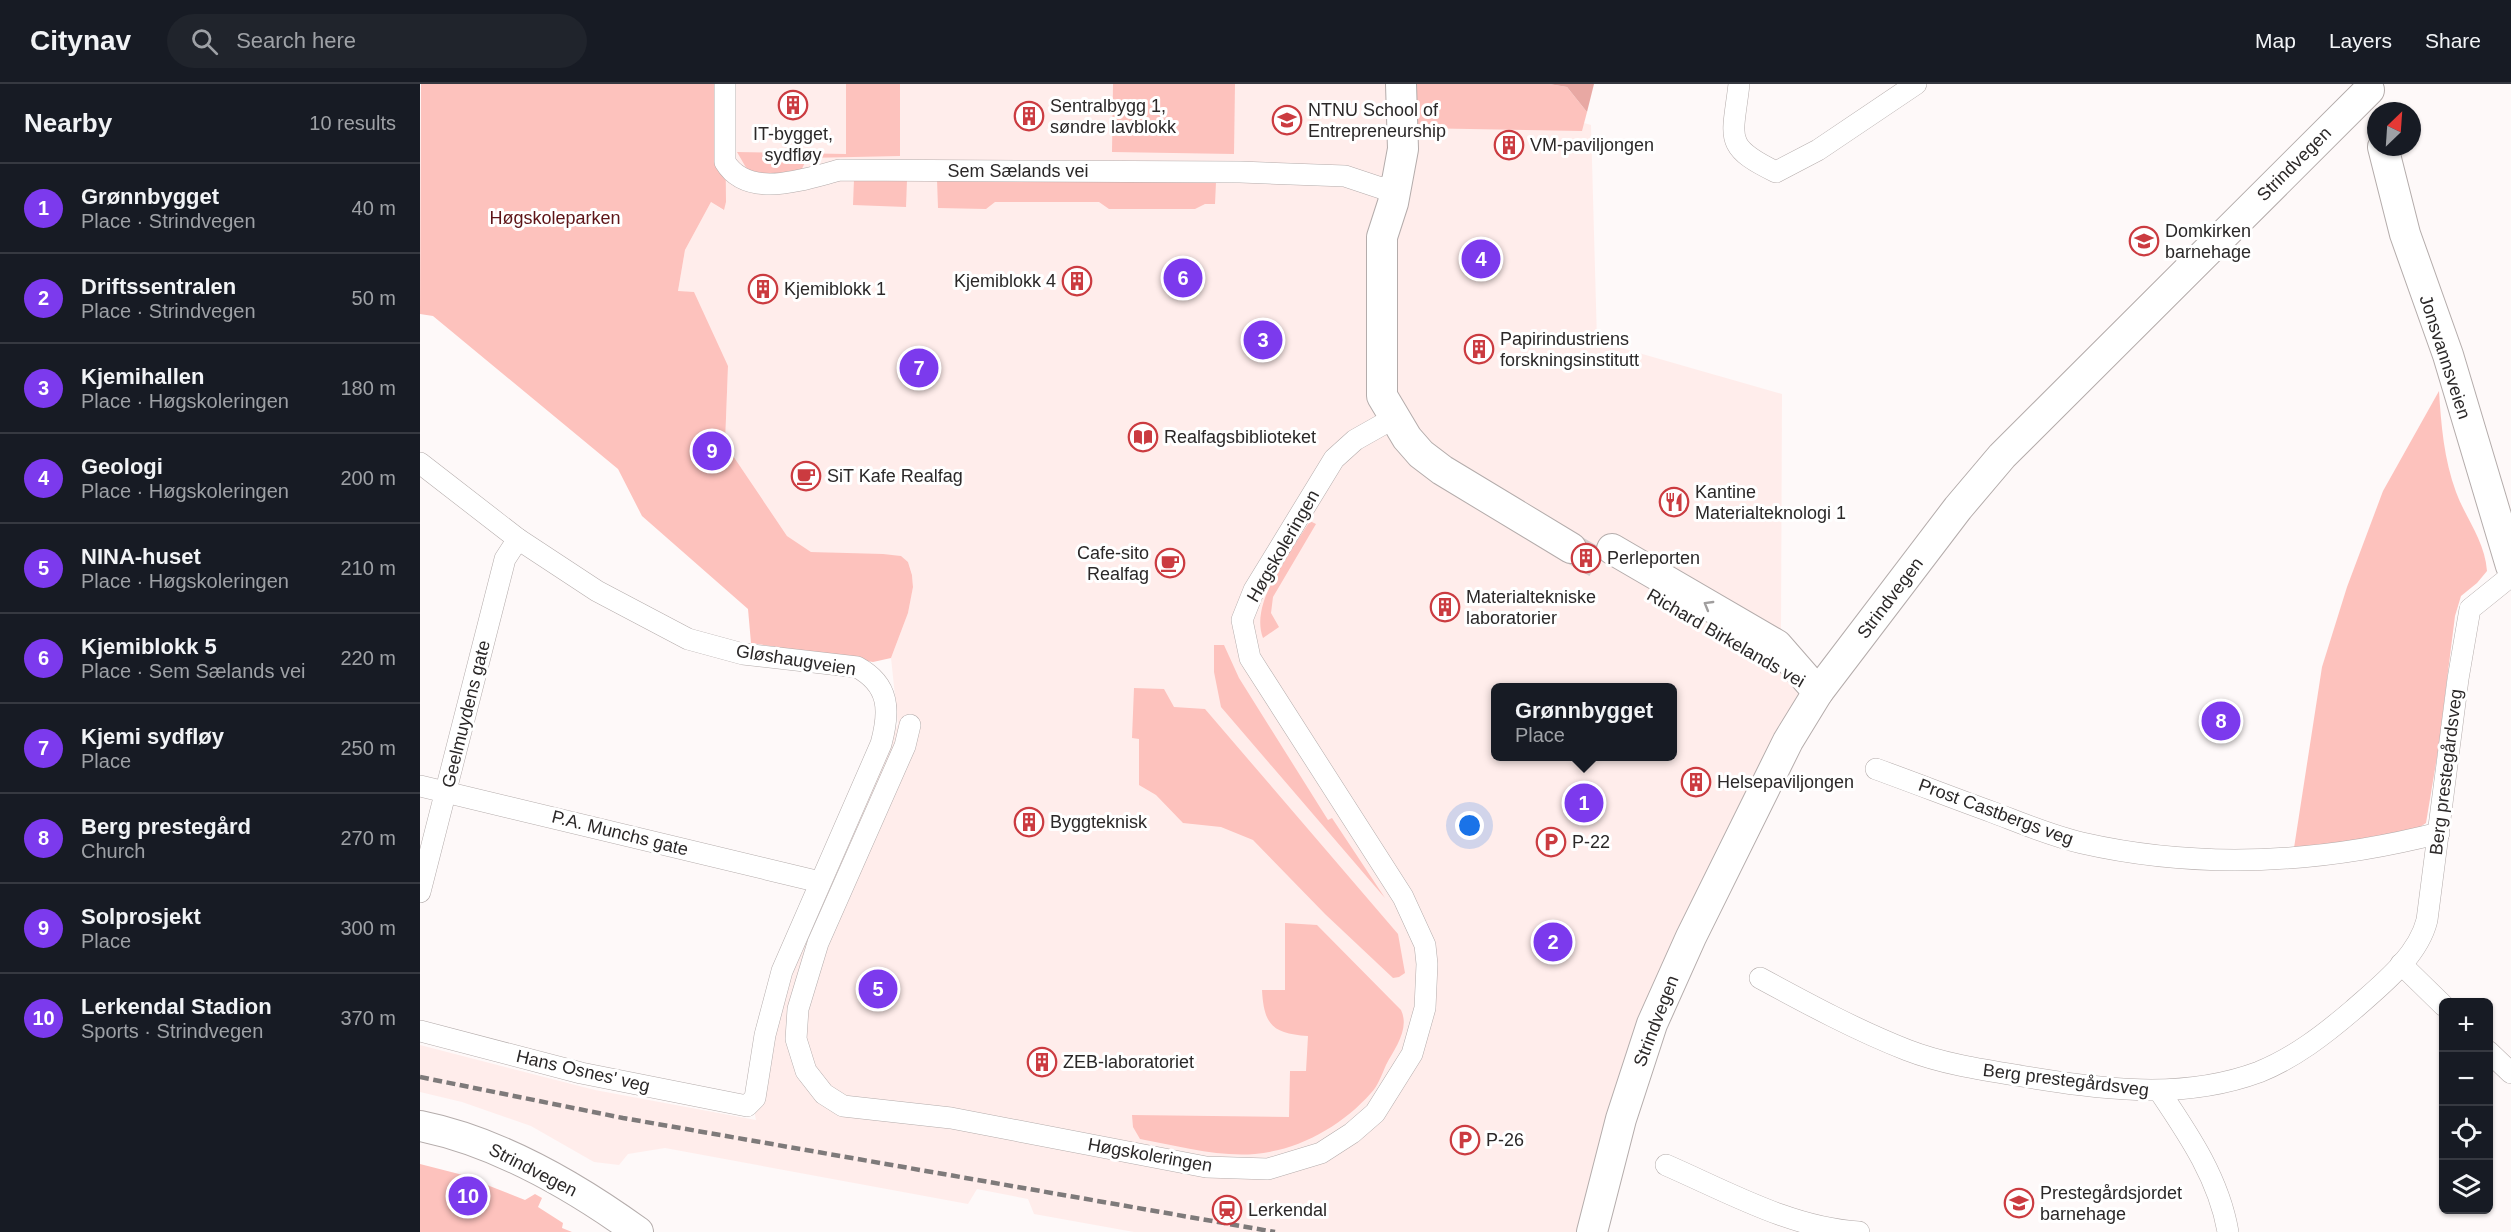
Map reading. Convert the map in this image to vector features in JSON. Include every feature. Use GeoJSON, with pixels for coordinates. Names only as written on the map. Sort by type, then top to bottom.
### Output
{"type":"FeatureCollection","features":[{"type":"Feature","properties":{"kind":"street","name":"Sem Sælands vei"},"geometry":{"type":"LineString","coordinates":[[725,84],[725,162],[731,173],[756,184],[801,179],[840,170],[1240,172],[1345,176],[1395,193]]}},
{"type":"Feature","properties":{"kind":"street"},"geometry":{"type":"LineString","coordinates":[[1401,84],[1403,148],[1395,193],[1382,237],[1382,396],[1400,428],[1420,454],[1442,471],[1576,540]]}},
{"type":"Feature","properties":{"kind":"street"},"geometry":{"type":"LineString","coordinates":[[1739,84],[1733,137],[1740,150],[1750,160],[1776,172],[1818,150],[1916,84]]}},
{"type":"Feature","properties":{"kind":"street","name":"Strindvegen"},"geometry":{"type":"LineString","coordinates":[[1592,1232],[1621,1119],[1652,1024],[1691,937],[1788,741],[1818,692],[1958,507],[2002,456],[2372,94]]}},
{"type":"Feature","properties":{"kind":"street","name":"Jonsvannsveien"},"geometry":{"type":"LineString","coordinates":[[2385,156],[2407,242],[2448,355],[2511,566]]}},
{"type":"Feature","properties":{"kind":"street","name":"Høgskoleringen"},"geometry":{"type":"LineString","coordinates":[[910,725],[905,746],[818,943],[798,1009],[796,1039],[806,1071],[824,1094],[843,1106],[951,1118],[1206,1167],[1268,1169],[1321,1153],[1352,1133],[1375,1113],[1412,1054],[1425,1008],[1425,945],[1403,897],[1250,658],[1242,620],[1254,590],[1334,459],[1355,440],[1400,428]]}},
{"type":"Feature","properties":{"kind":"street","name":"Gløshaugveien"},"geometry":{"type":"LineString","coordinates":[[420,463],[518,538],[597,591],[688,639],[743,654],[857,667],[872,675],[882,692],[888,718],[881,744],[782,971],[765,1035],[755,1098],[747,1106]]}},
{"type":"Feature","properties":{"kind":"street","name":"Geelmuydens gate"},"geometry":{"type":"LineString","coordinates":[[420,892],[505,559],[518,538]]}},
{"type":"Feature","properties":{"kind":"street","name":"Richard Birkelands vei"},"geometry":{"type":"LineString","coordinates":[[1607,557],[1777,645],[1818,692],[1767,661],[1607,557]]}},
{"type":"Feature","properties":{"kind":"street","name":"Berg prestegårdsveg"},"geometry":{"type":"LineString","coordinates":[[1760,978],[1836,1020],[1909,1051],[1980,1070],[2011,1075],[2093,1087],[2160,1092],[2223,1082],[2259,1072],[2285,1059],[2342,1020],[2401,964],[2417,944],[2426,927],[2458,679],[2470,609],[2511,576]]}},
{"type":"Feature","properties":{"kind":"street","name":"Prost Castbergs veg"},"geometry":{"type":"LineString","coordinates":[[1876,769],[2037,830],[2081,842],[2193,860],[2259,861],[2322,855],[2391,845],[2439,833]]}},
{"type":"Feature","properties":{"kind":"street","name":"P.A. Munchs gate"},"geometry":{"type":"LineString","coordinates":[[420,786],[820,882]]}},
{"type":"Feature","properties":{"kind":"street"},"geometry":{"type":"LineString","coordinates":[[2401,964],[2439,1001]]}},
{"type":"Feature","properties":{"kind":"street","name":"Hans Osnes' veg"},"geometry":{"type":"LineString","coordinates":[[420,1031],[581,1073],[747,1106]]}},
{"type":"Feature","properties":{"kind":"street"},"geometry":{"type":"LineString","coordinates":[[2489,1052],[2511,1073]]}},
{"type":"Feature","properties":{"kind":"street"},"geometry":{"type":"LineString","coordinates":[[2160,1092],[2211,1174],[2228,1232]]}},
{"type":"Feature","properties":{"kind":"street","name":"Strindvegen"},"geometry":{"type":"LineString","coordinates":[[420,1125],[471,1140],[520,1161],[602,1206],[638,1232]]}},
{"type":"Feature","properties":{"kind":"street"},"geometry":{"type":"LineString","coordinates":[[1666,1165],[1792,1219],[1834,1230],[1859,1232]]}},
{"type":"Feature","properties":{"kind":"shaded area"},"geometry":{"type":"Polygon","coordinates":[[[725,84],[1452,84],[1591,125],[1597,341],[1782,394],[1781,634],[1818,692],[1691,937],[1592,1232],[1134,1232],[1034,1214],[1028,1199],[977,1189],[968,1204],[665,1148],[628,1154],[619,1165],[594,1162],[531,1126],[462,1102],[420,1092],[420,1045],[595,1090],[756,1120],[752,1099],[765,1035],[898,724],[891,658],[908,613],[913,586],[908,562],[900,556],[811,552],[787,536],[725,444],[728,366],[678,291],[685,250],[711,202],[723,210],[726,202],[725,84]]]}},
{"type":"Feature","properties":{"kind":"shaded area"},"geometry":{"type":"Polygon","coordinates":[[[1549,84],[1594,84],[1587,112],[1567,87],[1549,84]]]}},
{"type":"Feature","properties":{"kind":"green space","name":"Høgskoleparken"},"geometry":{"type":"Polygon","coordinates":[[[421,84],[725,84],[726,202],[724,210],[711,202],[685,250],[678,291],[694,292],[728,366],[725,444],[787,536],[811,552],[883,554],[901,556],[908,562],[913,587],[908,613],[891,658],[873,662],[751,643],[748,609],[642,516],[618,469],[433,316],[420,314],[421,84]]]}},
{"type":"Feature","properties":{"kind":"green space"},"geometry":{"type":"Polygon","coordinates":[[[846,84],[900,84],[900,156],[807,158],[800,173],[786,177],[748,171],[737,152],[846,154],[846,84]]]}},
{"type":"Feature","properties":{"kind":"green space"},"geometry":{"type":"Polygon","coordinates":[[[1113,84],[1235,84],[1234,154],[1112,152],[1113,84]]]}},
{"type":"Feature","properties":{"kind":"green space"},"geometry":{"type":"Polygon","coordinates":[[[1415,84],[1549,84],[1567,87],[1587,112],[1582,131],[1414,128],[1415,84]]]}},
{"type":"Feature","properties":{"kind":"green space"},"geometry":{"type":"Polygon","coordinates":[[[854,179],[907,180],[906,207],[853,205],[854,179]]]}},
{"type":"Feature","properties":{"kind":"green space"},"geometry":{"type":"Polygon","coordinates":[[[937,179],[1216,182],[1215,204],[1205,204],[1195,209],[1109,209],[1099,202],[995,202],[986,209],[938,208],[937,179]]]}},
{"type":"Feature","properties":{"kind":"green space"},"geometry":{"type":"Polygon","coordinates":[[[2439,391],[2442,429],[2449,467],[2460,502],[2483,550],[2487,571],[2461,596],[2455,616],[2438,751],[2426,823],[2413,831],[2381,840],[2294,848],[2322,667],[2347,587],[2383,491],[2439,391]]]}},
{"type":"Feature","properties":{"kind":"green space"},"geometry":{"type":"Polygon","coordinates":[[[1310,521],[1316,524],[1273,597],[1271,613],[1279,627],[1263,638],[1260,624],[1267,593],[1274,577],[1310,521]]]}},
{"type":"Feature","properties":{"kind":"green space"},"geometry":{"type":"Polygon","coordinates":[[[1214,645],[1224,645],[1239,678],[1328,820],[1332,818],[1385,898],[1221,707],[1214,672],[1214,645]]]}},
{"type":"Feature","properties":{"kind":"green space"},"geometry":{"type":"Polygon","coordinates":[[[1134,688],[1164,689],[1174,707],[1205,709],[1398,934],[1405,973],[1393,978],[1325,914],[1253,840],[1221,827],[1183,823],[1156,795],[1139,785],[1139,739],[1132,738],[1134,688]]]}},
{"type":"Feature","properties":{"kind":"green space"},"geometry":{"type":"Polygon","coordinates":[[[1285,923],[1317,925],[1401,1010],[1403,1031],[1376,1087],[1347,1116],[1333,1126],[1303,1142],[1271,1152],[1226,1154],[1140,1139],[1133,1127],[1132,1115],[1289,1117],[1290,1071],[1306,1071],[1308,1036],[1286,1033],[1268,1020],[1262,990],[1285,990],[1285,923]]]}},
{"type":"Feature","properties":{"kind":"green space"},"geometry":{"type":"Polygon","coordinates":[[[420,1164],[459,1174],[525,1200],[535,1194],[542,1198],[538,1207],[563,1223],[562,1228],[572,1232],[420,1232],[420,1164]]]}},
{"type":"Feature","properties":{"kind":"tunnel"},"geometry":{"type":"LineString","coordinates":[[1571,548],[1602,566]]}},
{"type":"Feature","properties":{"kind":"railway"},"geometry":{"type":"LineString","coordinates":[[420,1077],[623,1118],[1275,1232]]}},
{"type":"Feature","properties":{"kind":"place","name":"IT-bygget, sydfløy"},"geometry":{"type":"Point","coordinates":[793,105]}},
{"type":"Feature","properties":{"kind":"place","name":"Sentralbygg 1, søndre lavblokk"},"geometry":{"type":"Point","coordinates":[1029,116]}},
{"type":"Feature","properties":{"kind":"place","name":"NTNU School of Entrepreneurship"},"geometry":{"type":"Point","coordinates":[1287,120]}},
{"type":"Feature","properties":{"kind":"place","name":"VM-paviljongen"},"geometry":{"type":"Point","coordinates":[1509,145]}},
{"type":"Feature","properties":{"kind":"place","name":"Domkirken barnehage"},"geometry":{"type":"Point","coordinates":[2144,241]}},
{"type":"Feature","properties":{"kind":"place","name":"Geologi"},"geometry":{"type":"Point","coordinates":[1481,259]}},
{"type":"Feature","properties":{"kind":"place","name":"Kjemiblokk 5"},"geometry":{"type":"Point","coordinates":[1183,278]}},
{"type":"Feature","properties":{"kind":"place","name":"Kjemiblokk 4"},"geometry":{"type":"Point","coordinates":[1077,281]}},
{"type":"Feature","properties":{"kind":"place","name":"Kjemiblokk 1"},"geometry":{"type":"Point","coordinates":[763,289]}},
{"type":"Feature","properties":{"kind":"place","name":"Kjemihallen"},"geometry":{"type":"Point","coordinates":[1263,340]}},
{"type":"Feature","properties":{"kind":"place","name":"Papirindustriens forskningsinstitutt"},"geometry":{"type":"Point","coordinates":[1479,349]}},
{"type":"Feature","properties":{"kind":"place","name":"Kjemi sydfløy"},"geometry":{"type":"Point","coordinates":[919,368]}},
{"type":"Feature","properties":{"kind":"place","name":"Realfagsbiblioteket"},"geometry":{"type":"Point","coordinates":[1143,437]}},
{"type":"Feature","properties":{"kind":"place","name":"Solprosjekt"},"geometry":{"type":"Point","coordinates":[712,451]}},
{"type":"Feature","properties":{"kind":"place","name":"SiT Kafe Realfag"},"geometry":{"type":"Point","coordinates":[806,476]}},
{"type":"Feature","properties":{"kind":"place","name":"Kantine Materialteknologi 1"},"geometry":{"type":"Point","coordinates":[1674,502]}},
{"type":"Feature","properties":{"kind":"place","name":"Perleporten"},"geometry":{"type":"Point","coordinates":[1586,558]}},
{"type":"Feature","properties":{"kind":"place","name":"Cafe-sito Realfag"},"geometry":{"type":"Point","coordinates":[1170,563]}},
{"type":"Feature","properties":{"kind":"place","name":"Materialtekniske laboratorier"},"geometry":{"type":"Point","coordinates":[1445,607]}},
{"type":"Feature","properties":{"kind":"place","name":"Berg prestegård"},"geometry":{"type":"Point","coordinates":[2221,721]}},
{"type":"Feature","properties":{"kind":"place","name":"Helsepaviljongen"},"geometry":{"type":"Point","coordinates":[1696,782]}},
{"type":"Feature","properties":{"kind":"place","name":"Grønnbygget"},"geometry":{"type":"Point","coordinates":[1584,803]}},
{"type":"Feature","properties":{"kind":"place","name":"Byggteknisk"},"geometry":{"type":"Point","coordinates":[1029,822]}},
{"type":"Feature","properties":{"kind":"place","name":"P-22"},"geometry":{"type":"Point","coordinates":[1551,842]}},
{"type":"Feature","properties":{"kind":"place","name":"Driftssentralen"},"geometry":{"type":"Point","coordinates":[1553,942]}},
{"type":"Feature","properties":{"kind":"place","name":"NINA-huset"},"geometry":{"type":"Point","coordinates":[878,989]}},
{"type":"Feature","properties":{"kind":"place","name":"ZEB-laboratoriet"},"geometry":{"type":"Point","coordinates":[1042,1062]}},
{"type":"Feature","properties":{"kind":"place","name":"P-26"},"geometry":{"type":"Point","coordinates":[1465,1140]}},
{"type":"Feature","properties":{"kind":"place","name":"Lerkendal Stadion"},"geometry":{"type":"Point","coordinates":[468,1196]}},
{"type":"Feature","properties":{"kind":"place","name":"Prestegårdsjordet barnehage"},"geometry":{"type":"Point","coordinates":[2019,1203]}},
{"type":"Feature","properties":{"kind":"place","name":"Lerkendal"},"geometry":{"type":"Point","coordinates":[1227,1210]}}]}
